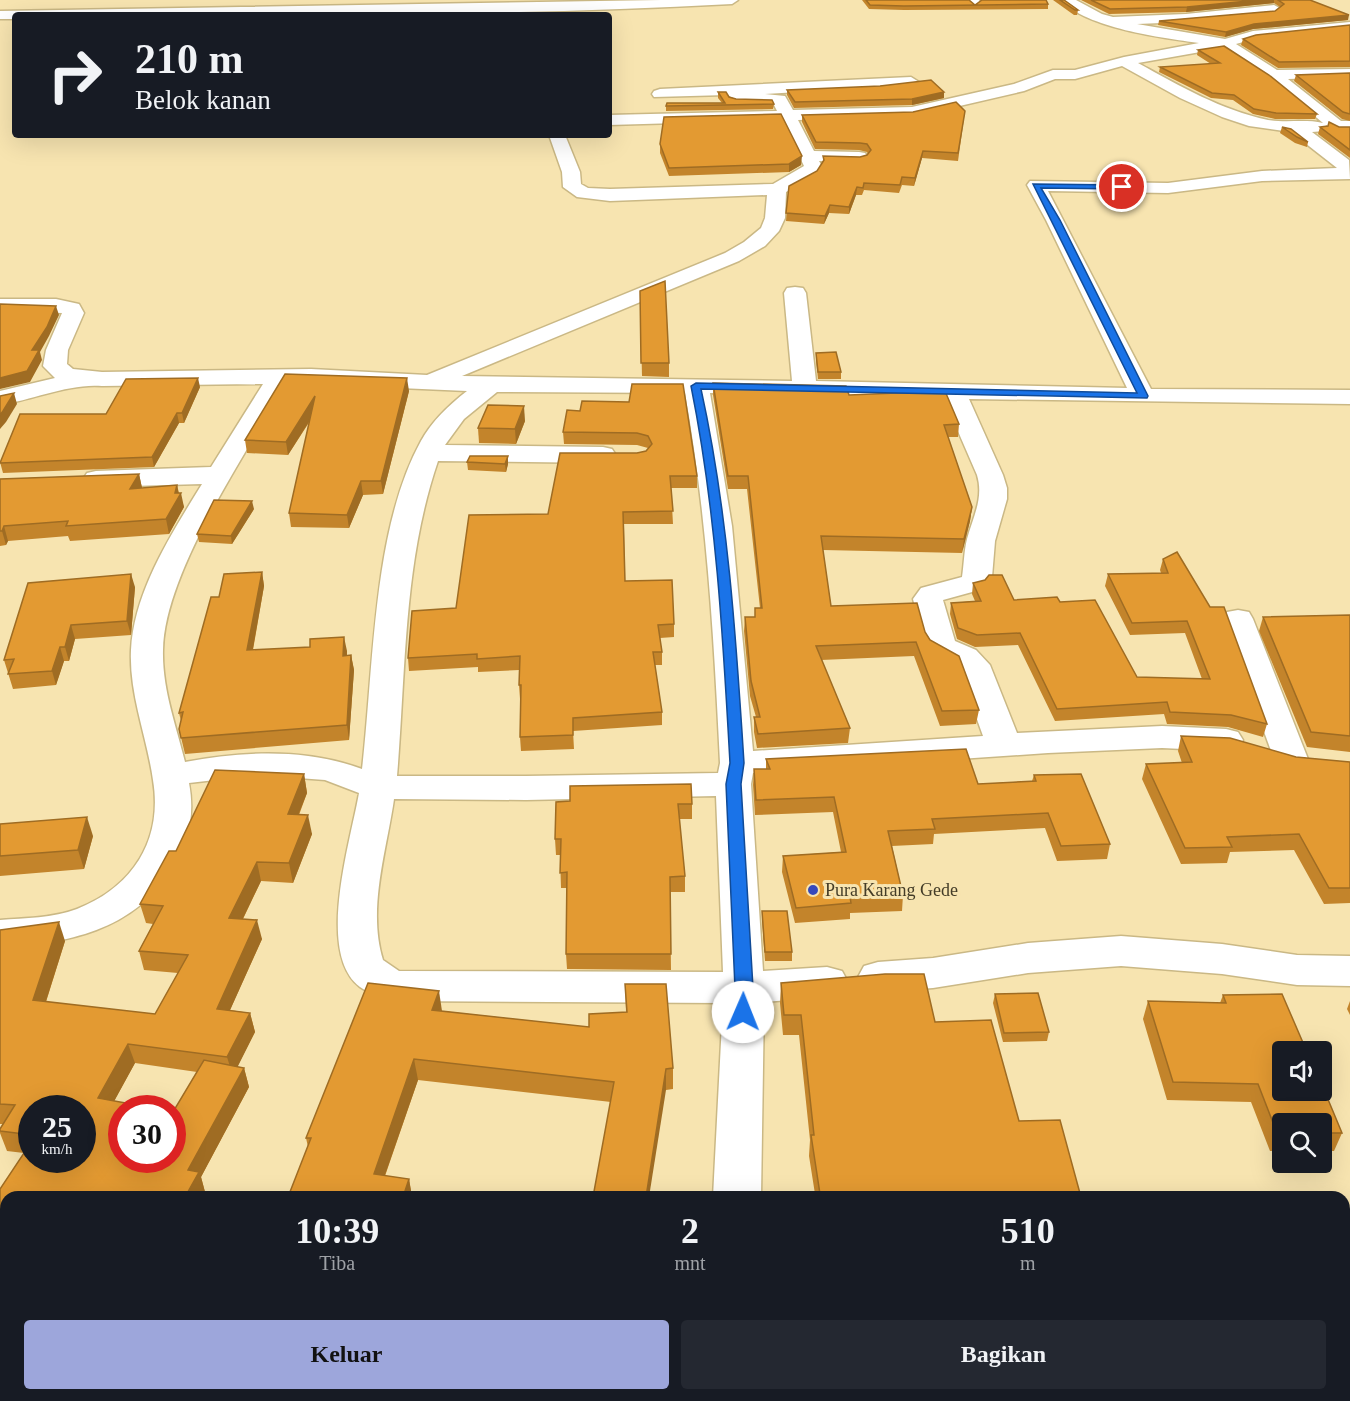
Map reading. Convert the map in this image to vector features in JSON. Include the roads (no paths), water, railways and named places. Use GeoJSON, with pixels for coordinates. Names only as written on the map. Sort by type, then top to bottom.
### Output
{"type":"FeatureCollection","features":[{"type":"Feature","properties":{"kind":"street"},"geometry":{"type":"LineString","coordinates":[[192,12],[641,5],[732,0]]}},
{"type":"Feature","properties":{"kind":"street"},"geometry":{"type":"LineString","coordinates":[[1113,21],[1186,18],[1279,10],[1251,0]]}},
{"type":"Feature","properties":{"kind":"street"},"geometry":{"type":"LineString","coordinates":[[1073,3],[1100,5]]}},
{"type":"Feature","properties":{"kind":"street"},"geometry":{"type":"LineString","coordinates":[[1073,3],[1097,17],[1146,31],[1218,40]]}},
{"type":"Feature","properties":{"kind":"street"},"geometry":{"type":"LineString","coordinates":[[1307,17],[1347,25]]}},
{"type":"Feature","properties":{"kind":"street"},"geometry":{"type":"LineString","coordinates":[[1186,18],[1274,75],[1343,126]]}},
{"type":"Feature","properties":{"kind":"street"},"geometry":{"type":"LineString","coordinates":[[612,120],[912,112],[1218,40],[1347,25]]}},
{"type":"Feature","properties":{"kind":"street"},"geometry":{"type":"LineString","coordinates":[[1124,61],[1217,111],[1254,123],[1296,128],[1343,126]]}},
{"type":"Feature","properties":{"kind":"street"},"geometry":{"type":"LineString","coordinates":[[1274,75],[1350,73]]}},
{"type":"Feature","properties":{"kind":"street"},"geometry":{"type":"LineString","coordinates":[[660,94],[911,82]]}},
{"type":"Feature","properties":{"kind":"street"},"geometry":{"type":"LineString","coordinates":[[1287,86],[1350,87]]}},
{"type":"Feature","properties":{"kind":"street"},"geometry":{"type":"LineString","coordinates":[[558,138],[571,172],[572,187],[584,193],[610,195],[777,189],[810,172],[813,166],[777,98],[736,97],[732,90]]}},
{"type":"Feature","properties":{"kind":"street"},"geometry":{"type":"LineString","coordinates":[[1143,396],[1056,220],[1036,185],[1168,188],[1262,177],[1349,174],[1344,164],[1296,128]]}},
{"type":"Feature","properties":{"kind":"street"},"geometry":{"type":"LineString","coordinates":[[808,156],[859,157]]}},
{"type":"Feature","properties":{"kind":"street"},"geometry":{"type":"LineString","coordinates":[[435,382],[745,251],[764,237],[775,221],[774,201],[777,189]]}},
{"type":"Feature","properties":{"kind":"street"},"geometry":{"type":"LineString","coordinates":[[795,293],[805,389]]}},
{"type":"Feature","properties":{"kind":"street"},"geometry":{"type":"LineString","coordinates":[[0,306],[56,305],[71,309],[73,313],[57,350],[55,366],[66,375],[82,378],[280,376],[488,385],[696,386],[954,393],[1350,397]]}},
{"type":"Feature","properties":{"kind":"street"},"geometry":{"type":"LineString","coordinates":[[0,934],[61,926],[89,919],[119,902],[140,885],[155,868],[166,847],[174,802],[170,776],[151,701],[147,663],[150,628],[158,596],[172,559],[280,376]]}},
{"type":"Feature","properties":{"kind":"street"},"geometry":{"type":"LineString","coordinates":[[0,398],[25,394],[82,378]]}},
{"type":"Feature","properties":{"kind":"street"},"geometry":{"type":"LineString","coordinates":[[488,385],[452,415],[441,428],[428,453],[404,529],[397,574],[378,786],[359,911],[358,943],[364,965],[370,974],[380,981],[399,986],[443,987],[744,988],[933,973],[1028,958],[1121,951],[1222,958],[1297,970],[1350,971]]}},
{"type":"Feature","properties":{"kind":"street"},"geometry":{"type":"LineString","coordinates":[[696,386],[710,452],[726,591],[744,988],[737,1191]]}},
{"type":"Feature","properties":{"kind":"street"},"geometry":{"type":"LineString","coordinates":[[954,393],[990,475],[994,488],[993,499],[981,541],[977,577],[973,583],[932,594],[928,599],[929,609],[941,646],[965,657],[974,665],[1004,745]]}},
{"type":"Feature","properties":{"kind":"street"},"geometry":{"type":"LineString","coordinates":[[428,453],[626,455]]}},
{"type":"Feature","properties":{"kind":"street"},"geometry":{"type":"LineString","coordinates":[[69,480],[220,475]]}},
{"type":"Feature","properties":{"kind":"street"},"geometry":{"type":"LineString","coordinates":[[170,776],[258,764],[329,769],[378,786],[526,788],[735,773],[1004,745],[1139,738],[1228,740],[1307,761],[1238,619]]}},
{"type":"Feature","properties":{"kind":"place","name":"Pura Karang Gede"},"geometry":{"type":"Point","coordinates":[813,890]}}]}
